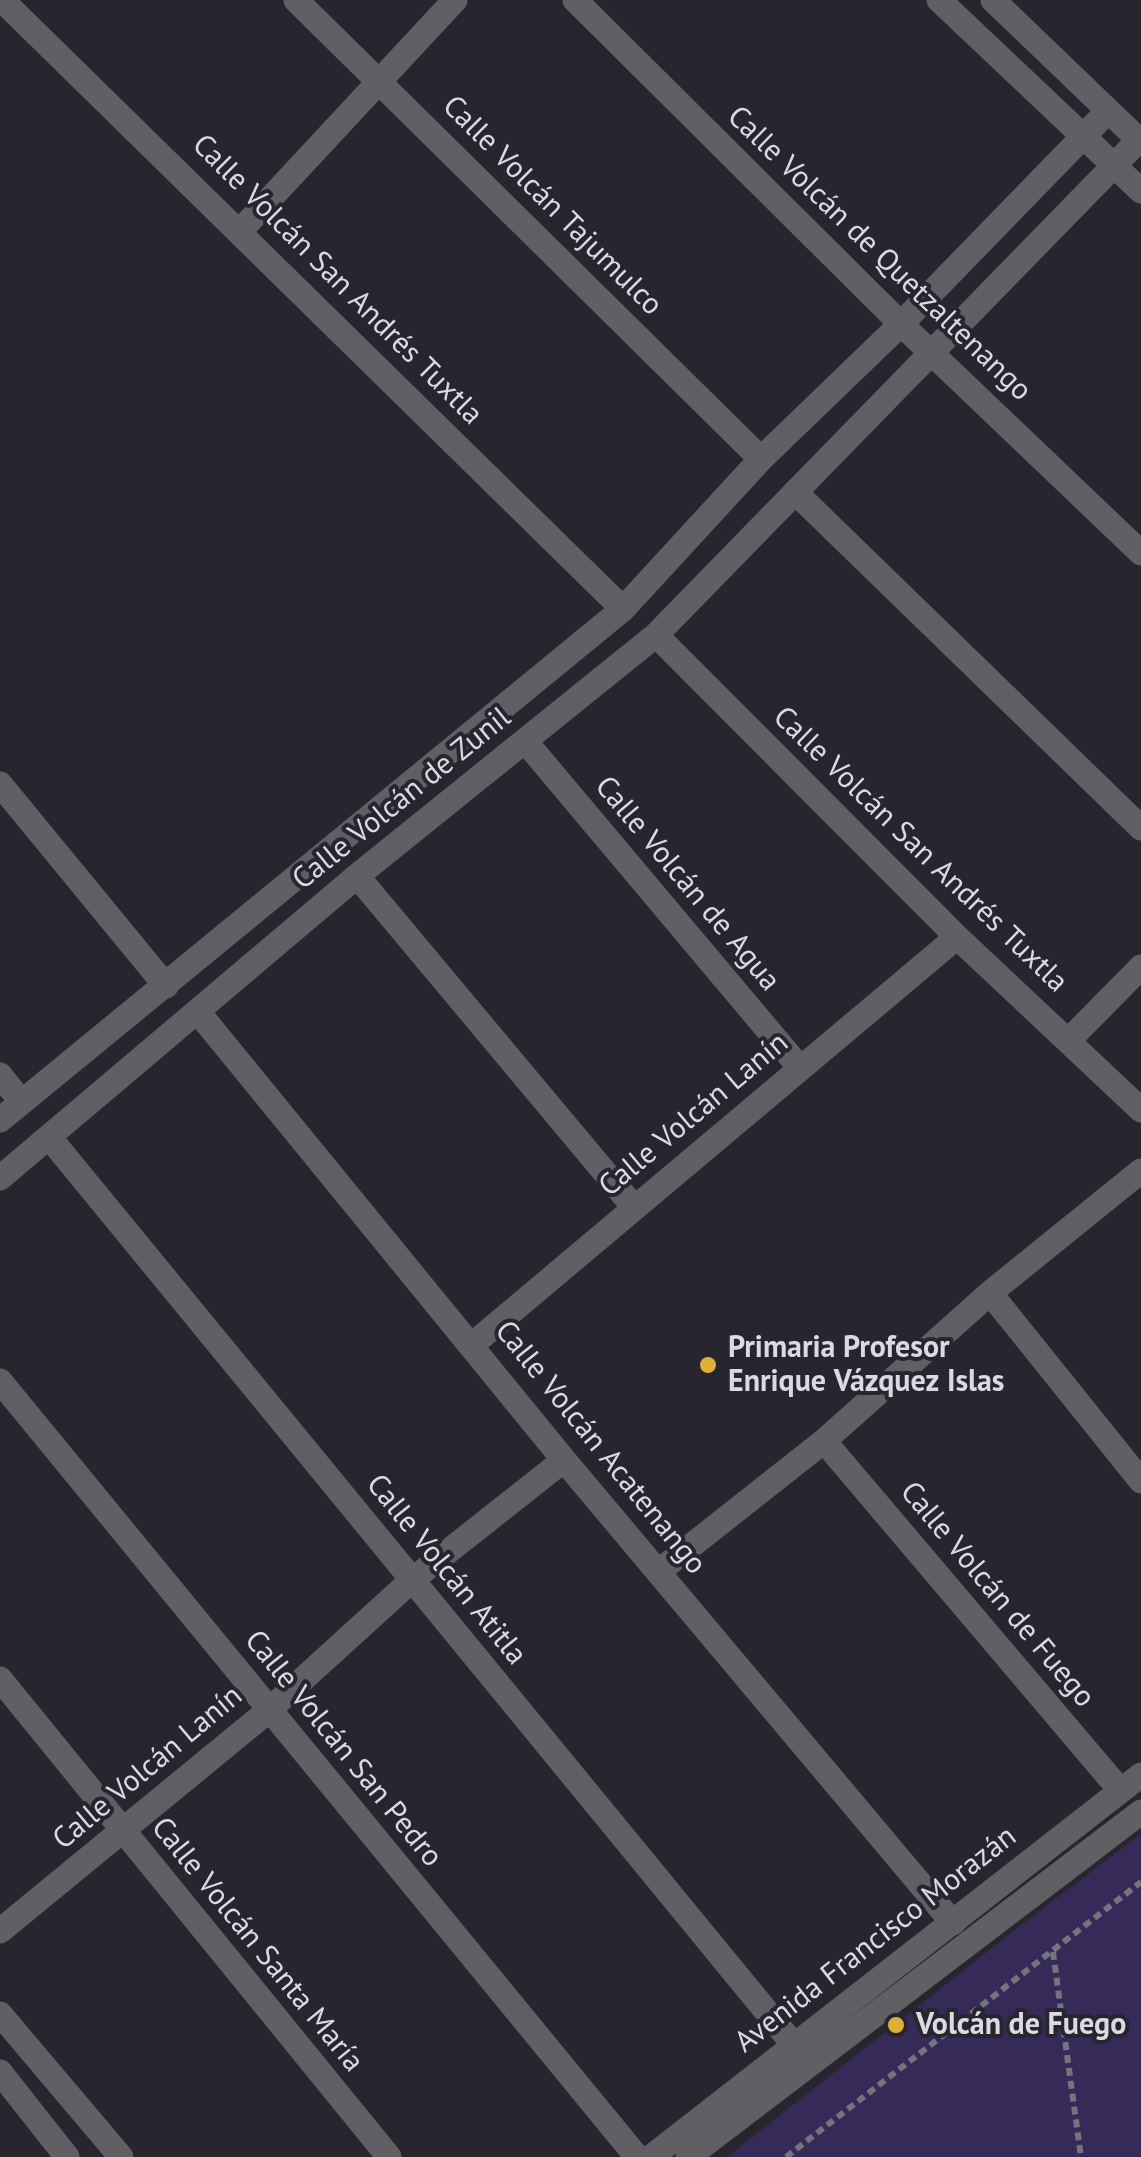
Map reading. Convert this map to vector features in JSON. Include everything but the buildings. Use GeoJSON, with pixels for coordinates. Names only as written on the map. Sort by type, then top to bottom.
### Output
{"type":"FeatureCollection","features":[{"type":"Feature","properties":{"kind":"street","name":"Calle Volcán San Andrés Tuxtla"},"geometry":{"type":"LineString","coordinates":[[2,0],[241,230],[623,609]]}},
{"type":"Feature","properties":{"kind":"street","name":"Calle Volcán Tajumulco"},"geometry":{"type":"LineString","coordinates":[[296,0],[761,459]]}},
{"type":"Feature","properties":{"kind":"street"},"geometry":{"type":"LineString","coordinates":[[241,230],[455,0]]}},
{"type":"Feature","properties":{"kind":"street","name":"Calle Volcán de Quetzaltenango"},"geometry":{"type":"LineString","coordinates":[[575,0],[901,324],[1141,553]]}},
{"type":"Feature","properties":{"kind":"street"},"geometry":{"type":"LineString","coordinates":[[940,0],[1079,138],[1141,191]]}},
{"type":"Feature","properties":{"kind":"street"},"geometry":{"type":"LineString","coordinates":[[993,0],[1140,141]]}},
{"type":"Feature","properties":{"kind":"street","name":"Calle Volcán de Zunil"},"geometry":{"type":"LineString","coordinates":[[0,1120],[623,609],[761,459],[901,324],[1108,111]]}},
{"type":"Feature","properties":{"kind":"street","name":"Calle Volcán de Zunil"},"geometry":{"type":"LineString","coordinates":[[0,1178],[358,876],[656,635],[1111,165],[1140,141]]}},
{"type":"Feature","properties":{"kind":"street"},"geometry":{"type":"LineString","coordinates":[[795,492],[1141,828]]}},
{"type":"Feature","properties":{"kind":"street"},"geometry":{"type":"LineString","coordinates":[[696,528],[730,559]]}},
{"type":"Feature","properties":{"kind":"street","name":"Calle Volcán San Andrés Tuxtla"},"geometry":{"type":"LineString","coordinates":[[656,635],[957,937],[1141,1110]]}},
{"type":"Feature","properties":{"kind":"street","name":"Calle Volcán de Agua"},"geometry":{"type":"LineString","coordinates":[[525,741],[800,1068]]}},
{"type":"Feature","properties":{"kind":"street"},"geometry":{"type":"LineString","coordinates":[[0,784],[166,986]]}},
{"type":"Feature","properties":{"kind":"street"},"geometry":{"type":"LineString","coordinates":[[358,876],[633,1206]]}},
{"type":"Feature","properties":{"kind":"street","name":"Calle Volcán Lanín"},"geometry":{"type":"LineString","coordinates":[[473,1344],[957,937]]}},
{"type":"Feature","properties":{"kind":"street"},"geometry":{"type":"LineString","coordinates":[[1070,1040],[1141,967]]}},
{"type":"Feature","properties":{"kind":"street","name":"Calle Volcán Acatenango"},"geometry":{"type":"LineString","coordinates":[[198,1012],[564,1460],[953,1923]]}},
{"type":"Feature","properties":{"kind":"street"},"geometry":{"type":"LineString","coordinates":[[88,1050],[110,1085]]}},
{"type":"Feature","properties":{"kind":"street"},"geometry":{"type":"LineString","coordinates":[[0,1076],[22,1101]]}},
{"type":"Feature","properties":{"kind":"street","name":"Calle Volcán Atitla"},"geometry":{"type":"LineString","coordinates":[[49,1137],[794,2045]]}},
{"type":"Feature","properties":{"kind":"street"},"geometry":{"type":"LineString","coordinates":[[658,1572],[824,1441],[990,1294],[1141,1171]]}},
{"type":"Feature","properties":{"kind":"street"},"geometry":{"type":"LineString","coordinates":[[990,1294],[1141,1482]]}},
{"type":"Feature","properties":{"kind":"street","name":"Calle Volcán San Pedro"},"geometry":{"type":"LineString","coordinates":[[0,1381],[637,2157]]}},
{"type":"Feature","properties":{"kind":"street","name":"Calle Volcán de Fuego"},"geometry":{"type":"LineString","coordinates":[[824,1441],[1130,1783]]}},
{"type":"Feature","properties":{"kind":"street","name":"Calle Volcán Lanín"},"geometry":{"type":"LineString","coordinates":[[0,1930],[268,1710],[412,1580],[564,1460]]}},
{"type":"Feature","properties":{"kind":"street","name":"Calle Volcán Santa María"},"geometry":{"type":"LineString","coordinates":[[0,1679],[389,2157]]}},
{"type":"Feature","properties":{"kind":"street","name":"Avenida Francisco Morazán"},"geometry":{"type":"LineString","coordinates":[[650,2157],[1130,1783]]}},
{"type":"Feature","properties":{"kind":"street"},"geometry":{"type":"LineString","coordinates":[[688,2157],[1141,1812]]}},
{"type":"Feature","properties":{"kind":"street"},"geometry":{"type":"LineString","coordinates":[[0,2014],[121,2157]]}},
{"type":"Feature","properties":{"kind":"street"},"geometry":{"type":"LineString","coordinates":[[0,2072],[68,2157]]}},
{"type":"Feature","properties":{"kind":"path"},"geometry":{"type":"LineString","coordinates":[[786,2157],[1141,1882]]}},
{"type":"Feature","properties":{"kind":"path"},"geometry":{"type":"LineString","coordinates":[[1053,1951],[1080,2157]]}},
{"type":"Feature","properties":{"kind":"shaded area"},"geometry":{"type":"Polygon","coordinates":[[[1141,1834],[1141,2157],[727,2157],[1021,1925],[1141,1834]]]}},
{"type":"Feature","properties":{"kind":"place","name":"Primaria Profesor Enrique Vázquez Islas"},"geometry":{"type":"Point","coordinates":[708,1365]}},
{"type":"Feature","properties":{"kind":"place","name":"Volcán de Fuego"},"geometry":{"type":"Point","coordinates":[896,2025]}}]}
